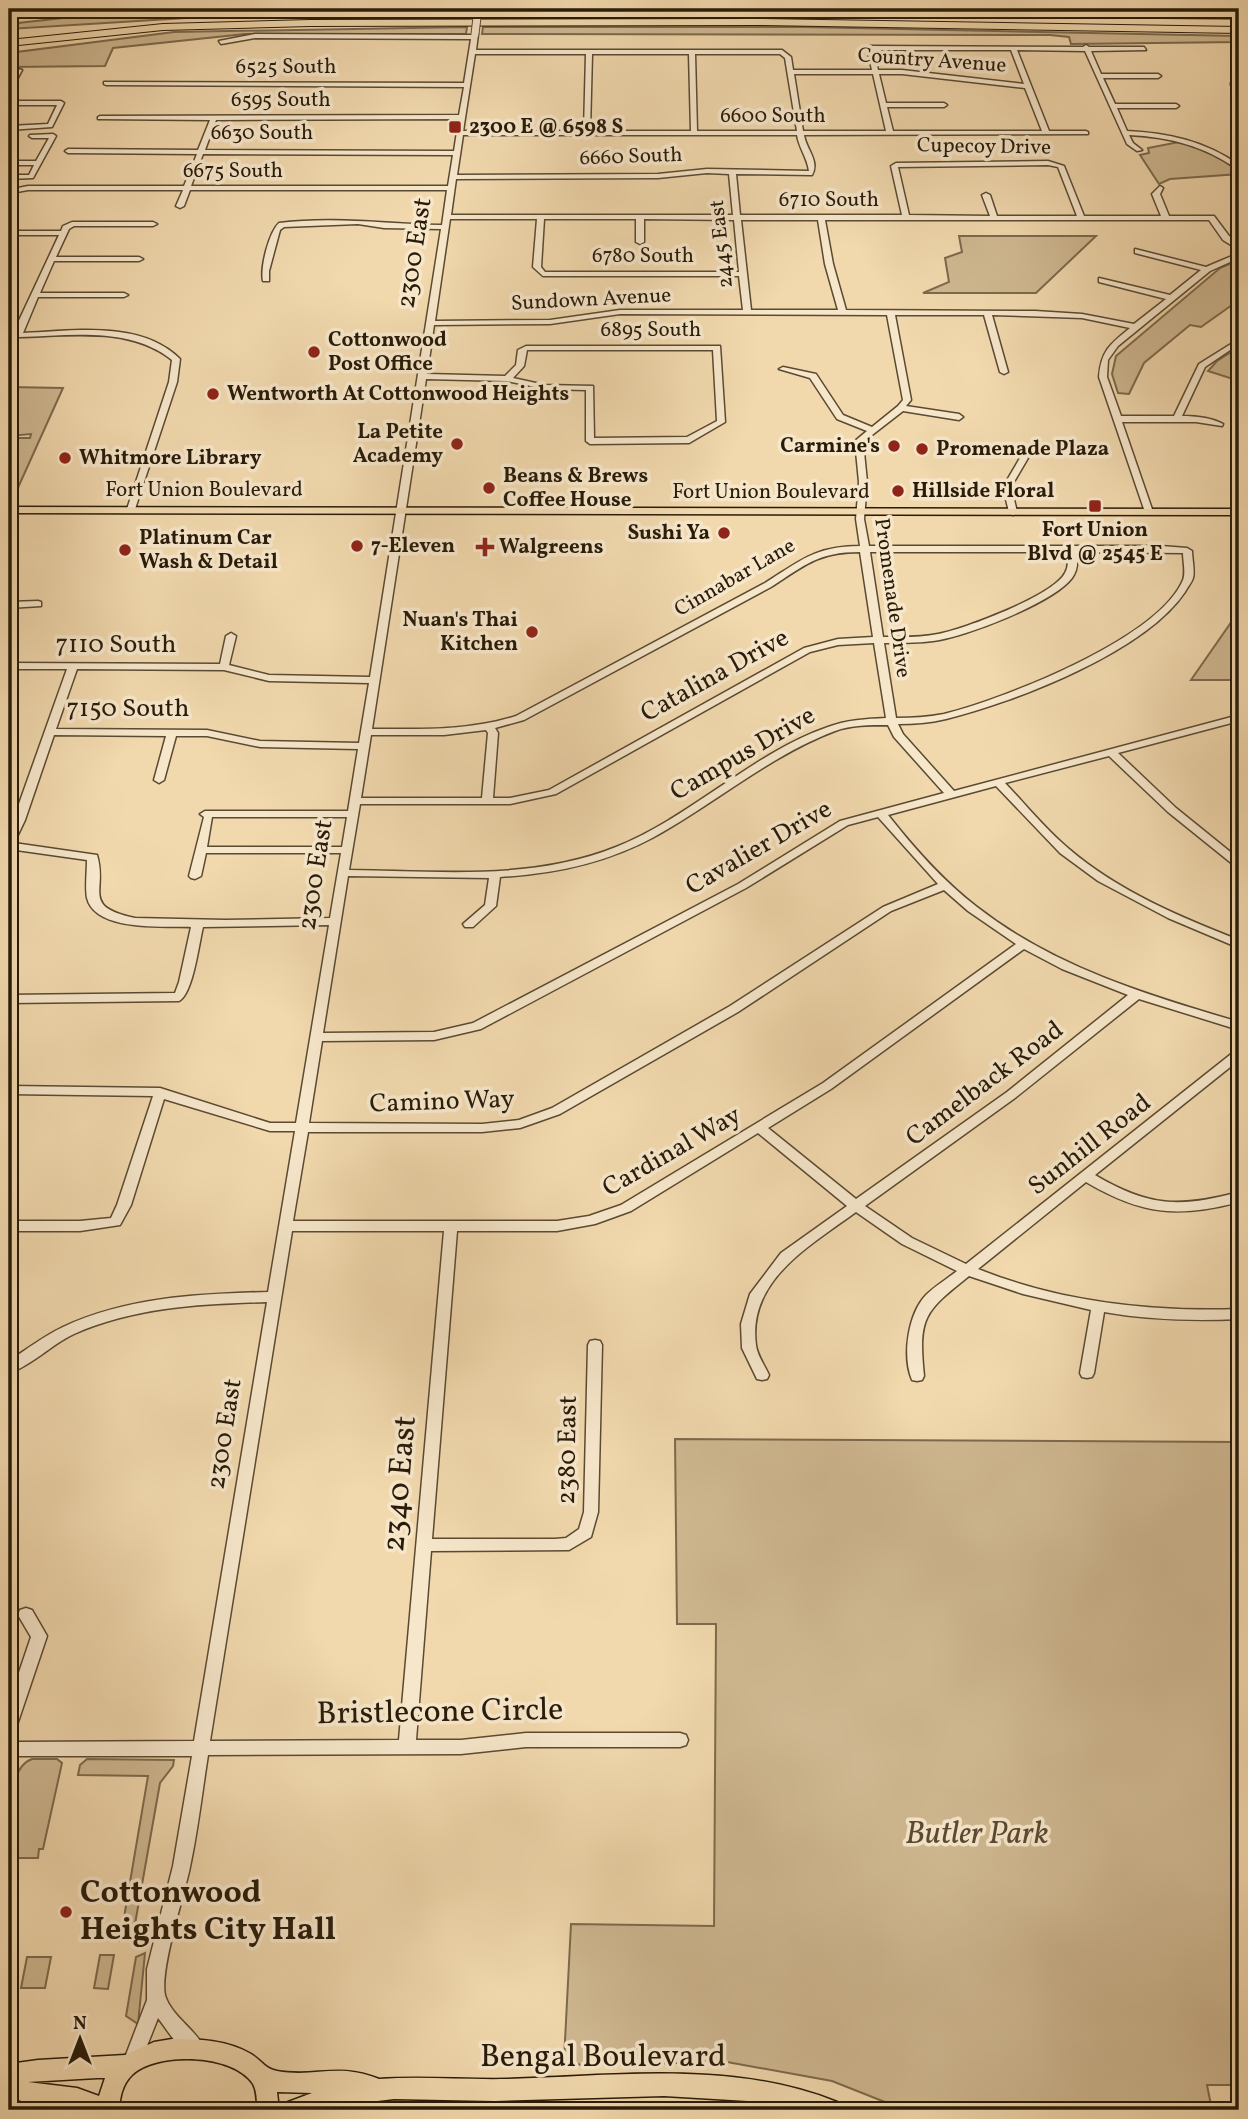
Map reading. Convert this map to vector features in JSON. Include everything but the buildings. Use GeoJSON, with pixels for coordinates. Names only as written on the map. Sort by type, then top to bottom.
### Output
{"type":"FeatureCollection","features":[{"type":"Feature","properties":{"kind":"highway"},"geometry":{"type":"LineString","coordinates":[[9,32],[234,21],[761,16],[1239,27]]}},
{"type":"Feature","properties":{"kind":"highway"},"geometry":{"type":"LineString","coordinates":[[9,43],[234,21]]}},
{"type":"Feature","properties":{"kind":"highway"},"geometry":{"type":"LineString","coordinates":[[9,50],[234,21]]}},
{"type":"Feature","properties":{"kind":"highway"},"geometry":{"type":"LineString","coordinates":[[9,38],[234,21],[772,22],[1205,31],[1239,27]]}},
{"type":"Feature","properties":{"kind":"main road","name":"Fort Union Boulevard"},"geometry":{"type":"LineString","coordinates":[[9,510],[1239,512]]}},
{"type":"Feature","properties":{"kind":"main road"},"geometry":{"type":"LineString","coordinates":[[9,2076],[29,2070],[91,2070],[130,2063],[168,2050],[197,2049],[240,2059],[261,2078],[268,2110]]}},
{"type":"Feature","properties":{"kind":"main road"},"geometry":{"type":"LineString","coordinates":[[9,2087],[22,2093],[71,2095],[106,2110],[113,2083],[130,2063]]}},
{"type":"Feature","properties":{"kind":"main road","name":"Bengal Boulevard"},"geometry":{"type":"LineString","coordinates":[[261,2078],[288,2083],[357,2079],[375,2088]]}},
{"type":"Feature","properties":{"kind":"main road","name":"Bengal Boulevard"},"geometry":{"type":"LineString","coordinates":[[296,2110],[318,2101],[375,2088],[478,2090],[697,2085],[753,2090],[829,2110]]}},
{"type":"Feature","properties":{"kind":"street","name":"2300 East"},"geometry":{"type":"LineString","coordinates":[[130,2063],[156,2000],[156,1969],[182,1866],[303,1128],[478,9]]}},
{"type":"Feature","properties":{"kind":"street"},"geometry":{"type":"LineString","coordinates":[[221,42],[255,36],[475,35]]}},
{"type":"Feature","properties":{"kind":"street"},"geometry":{"type":"LineString","coordinates":[[949,47],[952,55]]}},
{"type":"Feature","properties":{"kind":"street"},"geometry":{"type":"LineString","coordinates":[[1013,47],[1046,133]]}},
{"type":"Feature","properties":{"kind":"street"},"geometry":{"type":"LineString","coordinates":[[1086,47],[1130,144],[1139,150]]}},
{"type":"Feature","properties":{"kind":"street"},"geometry":{"type":"LineString","coordinates":[[890,133],[870,48],[1144,49]]}},
{"type":"Feature","properties":{"kind":"street"},"geometry":{"type":"LineString","coordinates":[[472,52],[782,52],[788,57],[801,133]]}},
{"type":"Feature","properties":{"kind":"street"},"geometry":{"type":"LineString","coordinates":[[587,133],[589,52]]}},
{"type":"Feature","properties":{"kind":"street"},"geometry":{"type":"LineString","coordinates":[[692,52],[694,133]]}},
{"type":"Feature","properties":{"kind":"street"},"geometry":{"type":"LineString","coordinates":[[9,69],[19,69],[9,89]]}},
{"type":"Feature","properties":{"kind":"street","name":"Country Avenue"},"geometry":{"type":"LineString","coordinates":[[791,72],[875,72],[1028,86]]}},
{"type":"Feature","properties":{"kind":"street"},"geometry":{"type":"LineString","coordinates":[[1100,76],[1158,76]]}},
{"type":"Feature","properties":{"kind":"street","name":"6525 South"},"geometry":{"type":"LineString","coordinates":[[106,83],[467,85]]}},
{"type":"Feature","properties":{"kind":"street"},"geometry":{"type":"LineString","coordinates":[[9,103],[61,103],[50,127],[9,128]]}},
{"type":"Feature","properties":{"kind":"street"},"geometry":{"type":"LineString","coordinates":[[883,105],[944,105]]}},
{"type":"Feature","properties":{"kind":"street"},"geometry":{"type":"LineString","coordinates":[[1113,106],[1176,106]]}},
{"type":"Feature","properties":{"kind":"street","name":"6595 South"},"geometry":{"type":"LineString","coordinates":[[100,117],[462,117]]}},
{"type":"Feature","properties":{"kind":"street"},"geometry":{"type":"LineString","coordinates":[[180,206],[214,117]]}},
{"type":"Feature","properties":{"kind":"street","name":"6600 South"},"geometry":{"type":"LineString","coordinates":[[460,133],[1086,133]]}},
{"type":"Feature","properties":{"kind":"street","name":"6660 South"},"geometry":{"type":"LineString","coordinates":[[453,177],[657,176],[697,171],[810,174],[811,159],[801,133]]}},
{"type":"Feature","properties":{"kind":"street"},"geometry":{"type":"LineString","coordinates":[[1125,133],[1188,141],[1220,153],[1239,168]]}},
{"type":"Feature","properties":{"kind":"street"},"geometry":{"type":"LineString","coordinates":[[9,136],[53,136],[32,177],[9,177]]}},
{"type":"Feature","properties":{"kind":"street","name":"6630 South"},"geometry":{"type":"LineString","coordinates":[[68,151],[457,153]]}},
{"type":"Feature","properties":{"kind":"street"},"geometry":{"type":"LineString","coordinates":[[9,163],[39,163]]}},
{"type":"Feature","properties":{"kind":"street","name":"Cupecoy Drive"},"geometry":{"type":"LineString","coordinates":[[906,217],[894,166],[1056,164],[1061,166],[1081,218]]}},
{"type":"Feature","properties":{"kind":"street","name":"2445 East"},"geometry":{"type":"LineString","coordinates":[[732,171],[747,313]]}},
{"type":"Feature","properties":{"kind":"street","name":"6675 South"},"geometry":{"type":"LineString","coordinates":[[12,192],[187,188],[451,188]]}},
{"type":"Feature","properties":{"kind":"street"},"geometry":{"type":"LineString","coordinates":[[1160,188],[1156,194],[1166,218]]}},
{"type":"Feature","properties":{"kind":"street"},"geometry":{"type":"LineString","coordinates":[[986,195],[993,218]]}},
{"type":"Feature","properties":{"kind":"street","name":"6710 South"},"geometry":{"type":"LineString","coordinates":[[447,217],[1211,218],[1226,238],[1239,248]]}},
{"type":"Feature","properties":{"kind":"street","name":"6780 South"},"geometry":{"type":"LineString","coordinates":[[541,217],[537,267],[543,274],[743,274]]}},
{"type":"Feature","properties":{"kind":"street"},"geometry":{"type":"LineString","coordinates":[[640,217],[640,242]]}},
{"type":"Feature","properties":{"kind":"street"},"geometry":{"type":"LineString","coordinates":[[821,217],[829,264],[843,313]]}},
{"type":"Feature","properties":{"kind":"street"},"geometry":{"type":"LineString","coordinates":[[267,279],[265,271],[277,229],[282,225],[358,222],[390,227],[445,227]]}},
{"type":"Feature","properties":{"kind":"street"},"geometry":{"type":"LineString","coordinates":[[131,509],[173,382],[176,359],[164,350],[124,336],[19,335],[64,233],[72,224],[153,224]]}},
{"type":"Feature","properties":{"kind":"street"},"geometry":{"type":"LineString","coordinates":[[9,233],[64,233]]}},
{"type":"Feature","properties":{"kind":"street"},"geometry":{"type":"LineString","coordinates":[[1138,251],[1207,269]]}},
{"type":"Feature","properties":{"kind":"street"},"geometry":{"type":"LineString","coordinates":[[1149,512],[1116,419],[1102,369],[1108,352],[1136,327],[1207,269],[1239,255]]}},
{"type":"Feature","properties":{"kind":"street"},"geometry":{"type":"LineString","coordinates":[[52,259],[139,259]]}},
{"type":"Feature","properties":{"kind":"street"},"geometry":{"type":"LineString","coordinates":[[1102,280],[1171,298]]}},
{"type":"Feature","properties":{"kind":"street"},"geometry":{"type":"LineString","coordinates":[[35,295],[124,295]]}},
{"type":"Feature","properties":{"kind":"street","name":"Sundown Avenue"},"geometry":{"type":"LineString","coordinates":[[430,323],[550,322],[595,314],[644,317],[747,313],[795,317],[843,313],[987,313],[1067,314],[1136,327]]}},
{"type":"Feature","properties":{"kind":"street"},"geometry":{"type":"LineString","coordinates":[[783,369],[813,376],[840,417],[872,430],[901,408],[907,395],[891,313]]}},
{"type":"Feature","properties":{"kind":"street"},"geometry":{"type":"LineString","coordinates":[[987,313],[1003,372]]}},
{"type":"Feature","properties":{"kind":"street"},"geometry":{"type":"LineString","coordinates":[[1177,419],[1202,366],[1239,341]]}},
{"type":"Feature","properties":{"kind":"street","name":"6895 South"},"geometry":{"type":"LineString","coordinates":[[422,378],[507,379],[545,387],[590,388],[590,441],[689,440],[721,422],[717,348],[526,348],[522,350],[520,366],[507,379]]}},
{"type":"Feature","properties":{"kind":"street"},"geometry":{"type":"LineString","coordinates":[[901,408],[959,416]]}},
{"type":"Feature","properties":{"kind":"street"},"geometry":{"type":"LineString","coordinates":[[1116,419],[1177,419],[1219,424]]}},
{"type":"Feature","properties":{"kind":"street","name":"Promenade Drive"},"geometry":{"type":"LineString","coordinates":[[872,430],[858,445],[863,482],[859,511],[891,721],[898,736],[950,793]]}},
{"type":"Feature","properties":{"kind":"street"},"geometry":{"type":"LineString","coordinates":[[1013,512],[1007,487],[1024,458]]}},
{"type":"Feature","properties":{"kind":"street","name":"Catalina Drive"},"geometry":{"type":"LineString","coordinates":[[201,850],[206,816],[488,802],[531,798],[569,785],[807,650],[837,642],[924,639],[957,632],[1043,595],[1067,578],[1073,566],[1071,549]]}},
{"type":"Feature","properties":{"kind":"street","name":"Cinnabar Lane"},"geometry":{"type":"LineString","coordinates":[[364,739],[463,732],[490,728],[520,718],[768,585],[809,556],[834,550],[1187,551]]}},
{"type":"Feature","properties":{"kind":"street","name":"Campus Drive"},"geometry":{"type":"LineString","coordinates":[[343,873],[495,873],[559,868],[608,855],[659,829],[820,733],[849,724],[925,720],[956,714],[1092,662],[1130,638],[1175,601],[1187,581],[1191,559],[1187,551]]}},
{"type":"Feature","properties":{"kind":"street"},"geometry":{"type":"LineString","coordinates":[[9,605],[38,604]]}},
{"type":"Feature","properties":{"kind":"street"},"geometry":{"type":"LineString","coordinates":[[224,667],[232,636]]}},
{"type":"Feature","properties":{"kind":"street","name":"7110 South"},"geometry":{"type":"LineString","coordinates":[[9,666],[224,667],[269,678],[374,680]]}},
{"type":"Feature","properties":{"kind":"street"},"geometry":{"type":"LineString","coordinates":[[73,666],[9,844],[93,856],[93,899],[102,911],[117,918],[135,922],[198,923],[335,921]]}},
{"type":"Feature","properties":{"kind":"street","name":"Cavalier Drive"},"geometry":{"type":"LineString","coordinates":[[316,1037],[434,1036],[477,1026],[742,886],[844,823],[1239,719]]}},
{"type":"Feature","properties":{"kind":"street"},"geometry":{"type":"LineString","coordinates":[[488,802],[493,733],[490,728]]}},
{"type":"Feature","properties":{"kind":"street","name":"7150 South"},"geometry":{"type":"LineString","coordinates":[[50,732],[206,733]]}},
{"type":"Feature","properties":{"kind":"street"},"geometry":{"type":"LineString","coordinates":[[159,780],[172,732]]}},
{"type":"Feature","properties":{"kind":"street"},"geometry":{"type":"LineString","coordinates":[[206,733],[260,744],[364,739]]}},
{"type":"Feature","properties":{"kind":"street"},"geometry":{"type":"LineString","coordinates":[[1110,751],[1172,810],[1239,864]]}},
{"type":"Feature","properties":{"kind":"street"},"geometry":{"type":"LineString","coordinates":[[997,781],[1065,851],[1086,867],[1166,912],[1239,944]]}},
{"type":"Feature","properties":{"kind":"street"},"geometry":{"type":"LineString","coordinates":[[880,812],[945,885],[982,916],[1024,944],[1083,975],[1136,995],[1239,1026]]}},
{"type":"Feature","properties":{"kind":"street"},"geometry":{"type":"LineString","coordinates":[[195,876],[201,850],[347,850]]}},
{"type":"Feature","properties":{"kind":"street"},"geometry":{"type":"LineString","coordinates":[[469,924],[490,906],[495,873]]}},
{"type":"Feature","properties":{"kind":"street","name":"Camino Way"},"geometry":{"type":"LineString","coordinates":[[10,1093],[160,1092],[256,1124],[303,1128],[482,1128],[539,1118],[749,1001],[887,909],[945,885]]}},
{"type":"Feature","properties":{"kind":"street"},"geometry":{"type":"LineString","coordinates":[[9,999],[179,997],[198,923]]}},
{"type":"Feature","properties":{"kind":"street","name":"Cardinal Way"},"geometry":{"type":"LineString","coordinates":[[287,1226],[557,1226],[606,1216],[626,1208],[838,1079],[1024,944]]}},
{"type":"Feature","properties":{"kind":"street","name":"Camelback Road"},"geometry":{"type":"LineString","coordinates":[[762,1375],[749,1348],[748,1324],[763,1283],[786,1256],[1011,1095],[1136,995]]}},
{"type":"Feature","properties":{"kind":"street","name":"Sunhill Road"},"geometry":{"type":"LineString","coordinates":[[917,1376],[914,1336],[918,1321],[931,1299],[1239,1054]]}},
{"type":"Feature","properties":{"kind":"street"},"geometry":{"type":"LineString","coordinates":[[9,1226],[80,1226],[115,1222],[124,1205],[160,1092]]}},
{"type":"Feature","properties":{"kind":"street"},"geometry":{"type":"LineString","coordinates":[[760,1128],[858,1206],[909,1242],[967,1270],[1013,1286],[1098,1306],[1169,1315],[1239,1314]]}},
{"type":"Feature","properties":{"kind":"street"},"geometry":{"type":"LineString","coordinates":[[1086,1176],[1121,1197],[1155,1207],[1195,1208],[1239,1197]]}},
{"type":"Feature","properties":{"kind":"street","name":"2340 East"},"geometry":{"type":"LineString","coordinates":[[407,1746],[451,1226]]}},
{"type":"Feature","properties":{"kind":"street"},"geometry":{"type":"LineString","coordinates":[[9,1368],[69,1331],[130,1309],[160,1303],[274,1297]]}},
{"type":"Feature","properties":{"kind":"street"},"geometry":{"type":"LineString","coordinates":[[1087,1373],[1098,1306]]}},
{"type":"Feature","properties":{"kind":"street","name":"2380 East"},"geometry":{"type":"LineString","coordinates":[[424,1545],[569,1544],[581,1539],[590,1524],[595,1345]]}},
{"type":"Feature","properties":{"kind":"street"},"geometry":{"type":"LineString","coordinates":[[9,1725],[38,1636],[26,1615]]}},
{"type":"Feature","properties":{"kind":"street","name":"Bristlecone Circle"},"geometry":{"type":"LineString","coordinates":[[201,1748],[461,1747],[526,1740],[680,1740]]}},
{"type":"Feature","properties":{"kind":"street"},"geometry":{"type":"LineString","coordinates":[[9,1743],[16,1749],[201,1748]]}},
{"type":"Feature","properties":{"kind":"street"},"geometry":{"type":"LineString","coordinates":[[156,2000],[183,2038],[197,2049]]}},
{"type":"Feature","properties":{"kind":"green space"},"geometry":{"type":"Polygon","coordinates":[[[232,9],[470,9],[466,14],[235,15],[9,29],[9,24],[72,17],[232,9]]]}},
{"type":"Feature","properties":{"kind":"green space"},"geometry":{"type":"Polygon","coordinates":[[[485,9],[1239,9],[1239,19],[773,13],[490,14],[485,9]]]}},
{"type":"Feature","properties":{"kind":"green space"},"geometry":{"type":"Polygon","coordinates":[[[467,27],[466,34],[245,34],[113,48],[105,66],[9,67],[9,53],[174,32],[467,27]]]}},
{"type":"Feature","properties":{"kind":"green space"},"geometry":{"type":"Polygon","coordinates":[[[483,27],[804,27],[1239,36],[1239,42],[1071,44],[1069,37],[1050,35],[482,34],[483,27]]]}},
{"type":"Feature","properties":{"kind":"green space"},"geometry":{"type":"Polygon","coordinates":[[[1184,141],[1217,153],[1239,171],[1239,174],[1170,179],[1159,184],[1140,155],[1149,153],[1148,148],[1184,141]]]}},
{"type":"Feature","properties":{"kind":"green space"},"geometry":{"type":"Polygon","coordinates":[[[959,236],[1096,236],[1036,293],[923,293],[949,282],[945,258],[962,252],[959,236]]]}},
{"type":"Feature","properties":{"kind":"green space"},"geometry":{"type":"Polygon","coordinates":[[[1239,260],[1239,300],[1201,327],[1190,325],[1144,363],[1129,394],[1118,393],[1112,374],[1116,356],[1220,268],[1239,260]]]}},
{"type":"Feature","properties":{"kind":"green space"},"geometry":{"type":"Polygon","coordinates":[[[1239,347],[1239,381],[1208,371],[1217,361],[1239,347]]]}},
{"type":"Feature","properties":{"kind":"green space"},"geometry":{"type":"Polygon","coordinates":[[[9,387],[63,388],[12,501],[9,501],[9,438],[30,438],[31,434],[9,436],[9,387]]]}},
{"type":"Feature","properties":{"kind":"green space"},"geometry":{"type":"Polygon","coordinates":[[[1239,611],[1239,680],[1191,680],[1239,611]]]}},
{"type":"Feature","properties":{"kind":"green space","name":"Butler Park"},"geometry":{"type":"Polygon","coordinates":[[[675,1439],[1239,1442],[1239,2085],[1207,2085],[1212,2110],[905,2110],[832,2081],[727,2062],[581,2065],[564,2060],[571,1924],[714,1926],[716,1624],[677,1624],[675,1439]]]}},
{"type":"Feature","properties":{"kind":"green space"},"geometry":{"type":"Polygon","coordinates":[[[32,1759],[57,1759],[62,1763],[43,1849],[39,1849],[38,1858],[9,1858],[12,1788],[23,1765],[32,1759]]]}},
{"type":"Feature","properties":{"kind":"green space"},"geometry":{"type":"Polygon","coordinates":[[[87,1759],[174,1760],[173,1766],[160,1783],[132,1941],[120,1941],[148,1776],[78,1775],[80,1765],[87,1759]]]}},
{"type":"Feature","properties":{"kind":"green space"},"geometry":{"type":"Polygon","coordinates":[[[145,1953],[138,2024],[126,2016],[136,1957],[145,1953]]]}},
{"type":"Feature","properties":{"kind":"green space"},"geometry":{"type":"Polygon","coordinates":[[[100,1955],[114,1955],[108,1989],[94,1988],[100,1955]]]}},
{"type":"Feature","properties":{"kind":"green space"},"geometry":{"type":"Polygon","coordinates":[[[27,1957],[51,1957],[45,1988],[21,1988],[27,1957]]]}},
{"type":"Feature","properties":{"kind":"place","name":"2300 E @ 6598 S"},"geometry":{"type":"Point","coordinates":[455,127]}},
{"type":"Feature","properties":{"kind":"place","name":"Cottonwood Post Office"},"geometry":{"type":"Point","coordinates":[314,352]}},
{"type":"Feature","properties":{"kind":"place","name":"Wentworth At Cottonwood Heights"},"geometry":{"type":"Point","coordinates":[213,394]}},
{"type":"Feature","properties":{"kind":"place","name":"La Petite Academy"},"geometry":{"type":"Point","coordinates":[457,444]}},
{"type":"Feature","properties":{"kind":"place","name":"Carmine's"},"geometry":{"type":"Point","coordinates":[894,446]}},
{"type":"Feature","properties":{"kind":"place","name":"Promenade Plaza"},"geometry":{"type":"Point","coordinates":[922,449]}},
{"type":"Feature","properties":{"kind":"place","name":"Whitmore Library"},"geometry":{"type":"Point","coordinates":[65,458]}},
{"type":"Feature","properties":{"kind":"place","name":"Beans & Brews Coffee House"},"geometry":{"type":"Point","coordinates":[489,488]}},
{"type":"Feature","properties":{"kind":"place","name":"Hillside Floral"},"geometry":{"type":"Point","coordinates":[898,491]}},
{"type":"Feature","properties":{"kind":"place","name":"Fort Union Blvd @ 2545 E"},"geometry":{"type":"Point","coordinates":[1095,506]}},
{"type":"Feature","properties":{"kind":"place","name":"Sushi Ya"},"geometry":{"type":"Point","coordinates":[724,533]}},
{"type":"Feature","properties":{"kind":"place","name":"7-Eleven"},"geometry":{"type":"Point","coordinates":[357,546]}},
{"type":"Feature","properties":{"kind":"place","name":"Walgreens"},"geometry":{"type":"Point","coordinates":[485,547]}},
{"type":"Feature","properties":{"kind":"place","name":"Platinum Car Wash & Detail"},"geometry":{"type":"Point","coordinates":[125,550]}},
{"type":"Feature","properties":{"kind":"place","name":"Nuan's Thai Kitchen"},"geometry":{"type":"Point","coordinates":[532,632]}},
{"type":"Feature","properties":{"kind":"place","name":"Cottonwood Heights City Hall"},"geometry":{"type":"Point","coordinates":[66,1912]}}]}
